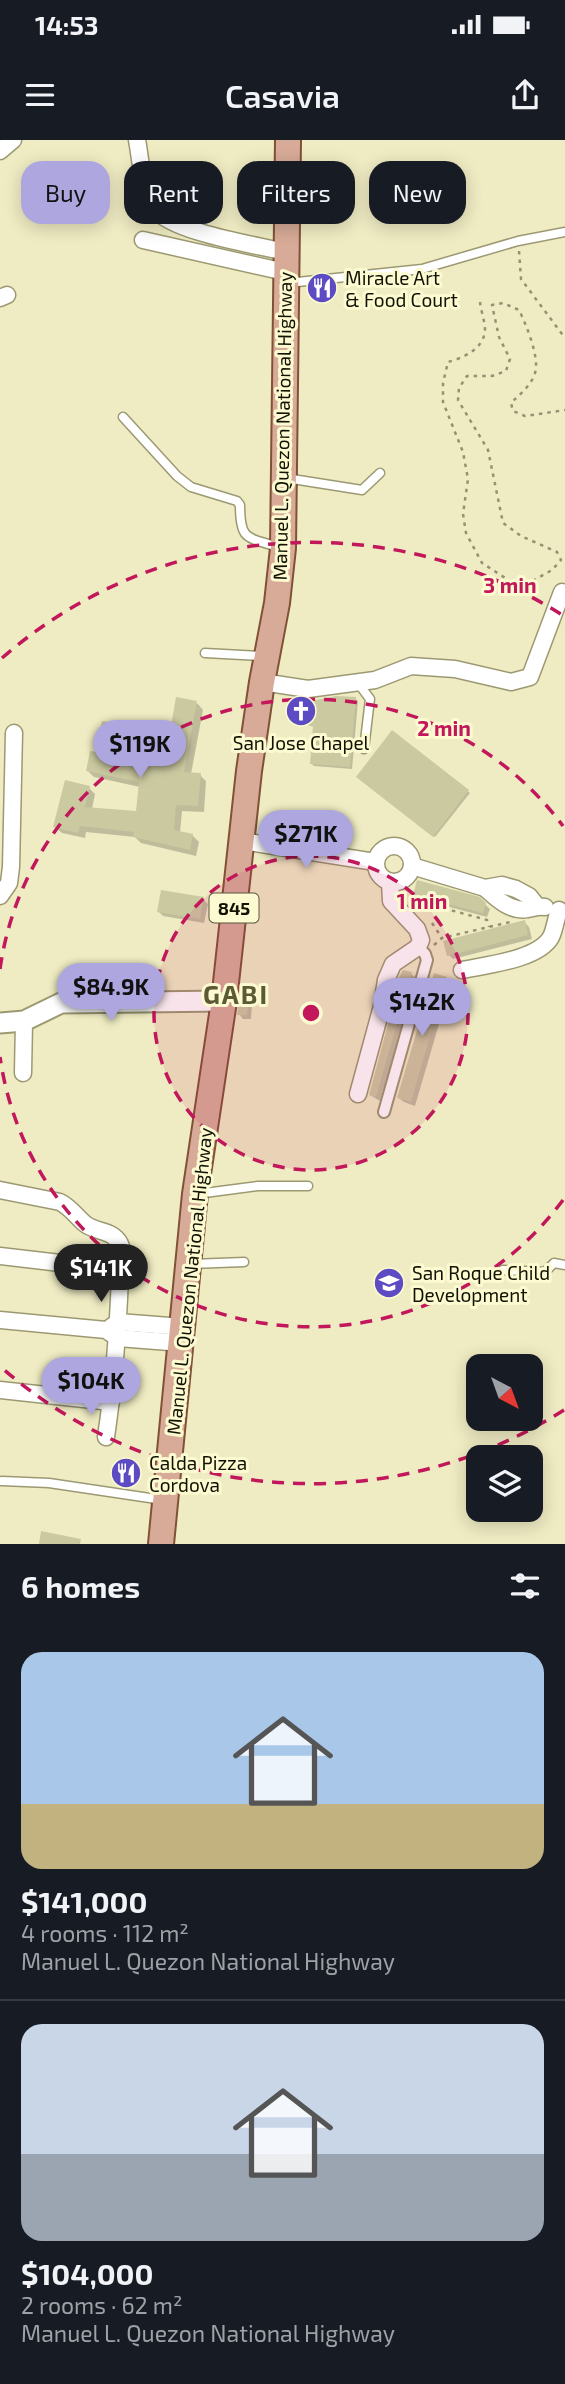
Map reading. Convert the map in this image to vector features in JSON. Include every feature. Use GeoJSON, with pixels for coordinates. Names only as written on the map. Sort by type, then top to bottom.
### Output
{"type":"FeatureCollection","features":[{"type":"Feature","properties":{"kind":"main road","name":"Manuel L. Quezon National Highway"},"geometry":{"type":"LineString","coordinates":[[161,1544],[195,1194],[224,1001],[262,682],[277,603],[283,548],[288,140]]}},
{"type":"Feature","properties":{"kind":"street"},"geometry":{"type":"LineString","coordinates":[[0,151],[13,140]]}},
{"type":"Feature","properties":{"kind":"street"},"geometry":{"type":"LineString","coordinates":[[137,140],[147,193],[152,206],[163,219],[285,269]]}},
{"type":"Feature","properties":{"kind":"street"},"geometry":{"type":"LineString","coordinates":[[143,240],[285,269]]}},
{"type":"Feature","properties":{"kind":"street"},"geometry":{"type":"LineString","coordinates":[[262,682],[308,689],[375,680],[411,666],[456,669],[510,682],[530,677],[562,592]]}},
{"type":"Feature","properties":{"kind":"street"},"geometry":{"type":"LineString","coordinates":[[0,896],[9,883],[11,867],[14,733]]}},
{"type":"Feature","properties":{"kind":"street"},"geometry":{"type":"LineString","coordinates":[[242,841],[375,862]]}},
{"type":"Feature","properties":{"kind":"street"},"geometry":{"type":"LineString","coordinates":[[395,846],[407,851],[412,866],[403,880],[390,882],[380,876],[375,869],[375,862],[383,849],[395,846]]}},
{"type":"Feature","properties":{"kind":"street"},"geometry":{"type":"LineString","coordinates":[[412,866],[485,888],[502,885],[522,891],[537,906],[562,910],[551,937],[543,946],[512,959],[462,970]]}},
{"type":"Feature","properties":{"kind":"street"},"geometry":{"type":"LineString","coordinates":[[384,1112],[427,960],[421,950],[417,929],[390,901],[390,882]]}},
{"type":"Feature","properties":{"kind":"street"},"geometry":{"type":"LineString","coordinates":[[358,1094],[382,1006],[386,980],[393,964],[421,950]]}},
{"type":"Feature","properties":{"kind":"street"},"geometry":{"type":"LineString","coordinates":[[0,1023],[24,1021],[61,1003],[224,1001]]}},
{"type":"Feature","properties":{"kind":"street"},"geometry":{"type":"LineString","coordinates":[[23,1073],[24,1021]]}},
{"type":"Feature","properties":{"kind":"street"},"geometry":{"type":"LineString","coordinates":[[0,1190],[60,1202],[69,1207],[85,1224],[109,1233],[116,1239],[123,1253],[106,1437]]}},
{"type":"Feature","properties":{"kind":"street"},"geometry":{"type":"LineString","coordinates":[[0,1256],[120,1270]]}},
{"type":"Feature","properties":{"kind":"street"},"geometry":{"type":"LineString","coordinates":[[0,1320],[182,1335]]}},
{"type":"Feature","properties":{"kind":"street"},"geometry":{"type":"LineString","coordinates":[[0,1390],[111,1402]]}},
{"type":"Feature","properties":{"kind":"lane"},"geometry":{"type":"LineString","coordinates":[[285,269],[422,269],[518,241],[565,232]]}},
{"type":"Feature","properties":{"kind":"lane"},"geometry":{"type":"LineString","coordinates":[[123,417],[177,476],[191,487],[237,501],[240,505],[242,532],[250,538],[283,548]]}},
{"type":"Feature","properties":{"kind":"lane"},"geometry":{"type":"LineString","coordinates":[[283,478],[362,490],[380,473]]}},
{"type":"Feature","properties":{"kind":"lane"},"geometry":{"type":"LineString","coordinates":[[205,653],[266,656]]}},
{"type":"Feature","properties":{"kind":"lane"},"geometry":{"type":"LineString","coordinates":[[357,682],[370,699],[364,749]]}},
{"type":"Feature","properties":{"kind":"lane"},"geometry":{"type":"LineString","coordinates":[[195,1194],[258,1186],[308,1186]]}},
{"type":"Feature","properties":{"kind":"lane"},"geometry":{"type":"LineString","coordinates":[[188,1264],[244,1262]]}},
{"type":"Feature","properties":{"kind":"lane"},"geometry":{"type":"LineString","coordinates":[[503,1270],[545,1272],[554,1264],[565,1265]]}},
{"type":"Feature","properties":{"kind":"lane"},"geometry":{"type":"LineString","coordinates":[[2,1481],[76,1487],[166,1501]]}},
{"type":"Feature","properties":{"kind":"path"},"geometry":{"type":"LineString","coordinates":[[518,241],[521,279],[565,338]]}},
{"type":"Feature","properties":{"kind":"path"},"geometry":{"type":"LineString","coordinates":[[480,302],[485,331],[471,353],[448,362],[443,383],[443,402],[463,452],[468,478],[463,514],[466,533],[482,564],[513,583],[529,583],[552,570],[562,560],[557,552],[521,536],[503,523],[488,450],[458,400],[459,388],[467,376],[492,376],[506,371],[510,359],[499,337],[492,305],[503,303],[519,310],[529,330],[537,370],[529,385],[510,403],[513,411],[525,416],[565,410]]}},
{"type":"Feature","properties":{"kind":"path"},"geometry":{"type":"LineString","coordinates":[[421,910],[428,904],[487,920],[489,927]]}},
{"type":"Feature","properties":{"kind":"path"},"geometry":{"type":"LineString","coordinates":[[421,950],[442,937],[512,922]]}},
{"type":"Feature","properties":{"kind":"building"},"geometry":{"type":"Polygon","coordinates":[[[336,696],[356,697],[350,767],[310,764],[313,726],[290,722],[294,697],[316,700],[336,696]]]}},
{"type":"Feature","properties":{"kind":"building"},"geometry":{"type":"Polygon","coordinates":[[[176,697],[197,701],[184,772],[201,773],[198,806],[176,805],[174,830],[193,834],[190,850],[133,837],[134,832],[80,826],[78,833],[53,827],[65,780],[90,786],[85,807],[136,811],[139,782],[86,771],[90,751],[96,752],[102,721],[170,732],[176,697]]]}},
{"type":"Feature","properties":{"kind":"building"},"geometry":{"type":"Polygon","coordinates":[[[392,730],[469,790],[433,837],[356,777],[392,730]]]}},
{"type":"Feature","properties":{"kind":"building"},"geometry":{"type":"Polygon","coordinates":[[[417,880],[480,897],[486,903],[483,913],[413,895],[417,880]]]}},
{"type":"Feature","properties":{"kind":"building"},"geometry":{"type":"Polygon","coordinates":[[[161,890],[204,897],[200,919],[157,912],[161,890]]]}},
{"type":"Feature","properties":{"kind":"building"},"geometry":{"type":"Polygon","coordinates":[[[525,920],[528,935],[447,956],[443,941],[525,920]]]}},
{"type":"Feature","properties":{"kind":"building"},"geometry":{"type":"Polygon","coordinates":[[[403,970],[412,972],[376,1097],[369,1095],[392,1009],[396,983],[403,970]]]}},
{"type":"Feature","properties":{"kind":"building"},"geometry":{"type":"Polygon","coordinates":[[[434,973],[447,977],[411,1102],[397,1098],[434,973]]]}},
{"type":"Feature","properties":{"kind":"building"},"geometry":{"type":"Polygon","coordinates":[[[239,997],[249,997],[247,1015],[237,1015],[239,997]]]}},
{"type":"Feature","properties":{"kind":"building"},"geometry":{"type":"Polygon","coordinates":[[[41,1531],[81,1539],[80,1544],[39,1544],[41,1531]]]}},
{"type":"Feature","properties":{"kind":"place","name":"Miracle Art & Food Court"},"geometry":{"type":"Point","coordinates":[322,288]}},
{"type":"Feature","properties":{"kind":"place","name":"San Jose Chapel"},"geometry":{"type":"Point","coordinates":[301,711]}},
{"type":"Feature","properties":{"kind":"place","name":"San Roque Child Development"},"geometry":{"type":"Point","coordinates":[389,1283]}},
{"type":"Feature","properties":{"kind":"place","name":"Calda Pizza Cordova"},"geometry":{"type":"Point","coordinates":[126,1473]}},
{"type":"Feature","properties":{"kind":"district","name":"GABI"},"geometry":{"type":"Point","coordinates":[236,993]}}]}
